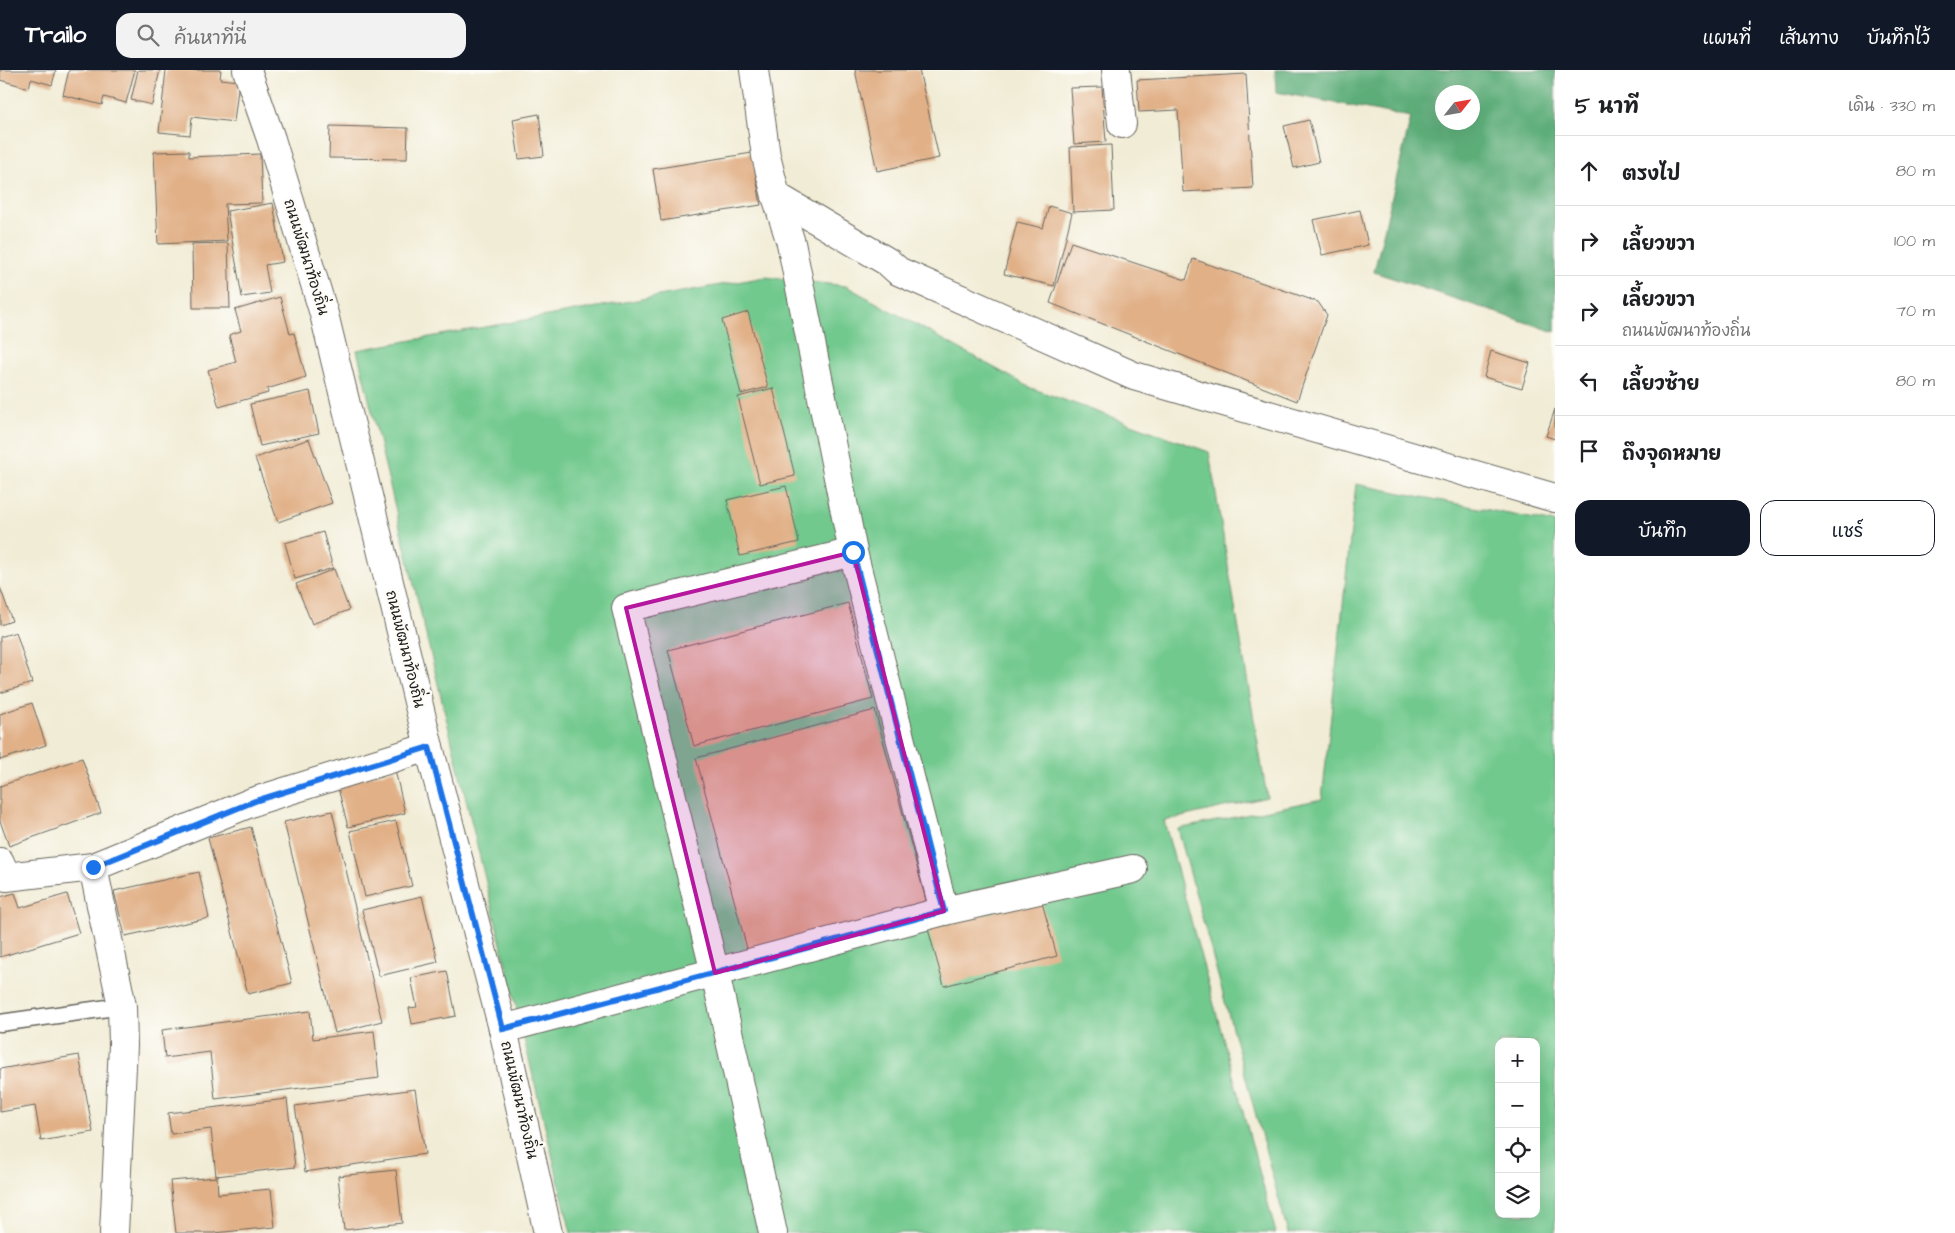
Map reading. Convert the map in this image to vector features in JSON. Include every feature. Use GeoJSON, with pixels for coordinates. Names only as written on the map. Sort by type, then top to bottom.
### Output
{"type":"FeatureCollection","features":[{"type":"Feature","properties":{"kind":"street","name":"ถนนพัฒนาท้องถิ่น"},"geometry":{"type":"LineString","coordinates":[[247,70],[324,314],[429,747],[503,1029],[548,1233]]}},
{"type":"Feature","properties":{"kind":"street"},"geometry":{"type":"LineString","coordinates":[[754,70],[766,156],[776,196],[791,242],[853,552],[944,911]]}},
{"type":"Feature","properties":{"kind":"street"},"geometry":{"type":"LineString","coordinates":[[1116,70],[1122,124]]}},
{"type":"Feature","properties":{"kind":"street"},"geometry":{"type":"LineString","coordinates":[[776,196],[888,262],[898,271],[1134,376],[1555,498]]}},
{"type":"Feature","properties":{"kind":"street"},"geometry":{"type":"LineString","coordinates":[[773,1233],[715,973],[626,608],[853,552]]}},
{"type":"Feature","properties":{"kind":"street"},"geometry":{"type":"LineString","coordinates":[[0,862],[6,877],[93,867],[255,801],[429,747]]}},
{"type":"Feature","properties":{"kind":"street"},"geometry":{"type":"LineString","coordinates":[[93,867],[122,1006],[114,1233]]}},
{"type":"Feature","properties":{"kind":"street"},"geometry":{"type":"LineString","coordinates":[[503,1029],[944,911],[1133,869]]}},
{"type":"Feature","properties":{"kind":"lane"},"geometry":{"type":"LineString","coordinates":[[0,1023],[122,1006]]}},
{"type":"Feature","properties":{"kind":"highlighted area"},"geometry":{"type":"Polygon","coordinates":[[[853,552],[944,911],[715,973],[626,608],[853,552]]]}},
{"type":"Feature","properties":{"kind":"green space"},"geometry":{"type":"Polygon","coordinates":[[[1275,70],[1555,70],[1555,332],[1374,272],[1411,117],[1276,92],[1275,70]]]}},
{"type":"Feature","properties":{"kind":"green space"},"geometry":{"type":"Polygon","coordinates":[[[765,277],[846,286],[1031,388],[1209,452],[1267,797],[1164,821],[1276,1233],[571,1233],[357,350],[765,277]]]}},
{"type":"Feature","properties":{"kind":"green space"},"geometry":{"type":"Polygon","coordinates":[[[1356,484],[1555,523],[1555,1233],[1288,1233],[1178,829],[1322,799],[1356,484]]]}},
{"type":"Feature","properties":{"kind":"building"},"geometry":{"type":"Polygon","coordinates":[[[0,70],[56,70],[52,85],[31,79],[29,88],[0,80],[0,70]]]}},
{"type":"Feature","properties":{"kind":"building"},"geometry":{"type":"Polygon","coordinates":[[[69,70],[135,70],[126,103],[104,97],[102,105],[63,95],[69,70]]]}},
{"type":"Feature","properties":{"kind":"building"},"geometry":{"type":"Polygon","coordinates":[[[138,70],[160,70],[152,105],[131,100],[138,70]]]}},
{"type":"Feature","properties":{"kind":"building"},"geometry":{"type":"Polygon","coordinates":[[[166,70],[221,70],[220,79],[239,81],[234,122],[192,117],[190,135],[159,132],[166,70]]]}},
{"type":"Feature","properties":{"kind":"building"},"geometry":{"type":"Polygon","coordinates":[[[855,70],[919,70],[939,158],[877,171],[855,70]]]}},
{"type":"Feature","properties":{"kind":"building"},"geometry":{"type":"Polygon","coordinates":[[[1246,74],[1253,188],[1183,192],[1178,110],[1139,112],[1137,80],[1246,74]]]}},
{"type":"Feature","properties":{"kind":"building"},"geometry":{"type":"Polygon","coordinates":[[[1102,87],[1106,142],[1074,144],[1070,88],[1102,87]]]}},
{"type":"Feature","properties":{"kind":"building"},"geometry":{"type":"Polygon","coordinates":[[[539,114],[544,156],[519,159],[513,119],[539,114]]]}},
{"type":"Feature","properties":{"kind":"building"},"geometry":{"type":"Polygon","coordinates":[[[1309,120],[1319,162],[1294,168],[1284,126],[1309,120]]]}},
{"type":"Feature","properties":{"kind":"building"},"geometry":{"type":"Polygon","coordinates":[[[330,126],[408,128],[407,159],[329,158],[330,126]]]}},
{"type":"Feature","properties":{"kind":"building"},"geometry":{"type":"Polygon","coordinates":[[[1111,145],[1114,210],[1073,212],[1070,147],[1111,145]]]}},
{"type":"Feature","properties":{"kind":"building"},"geometry":{"type":"Polygon","coordinates":[[[189,151],[189,157],[260,154],[262,203],[225,204],[227,241],[158,244],[154,152],[189,151]]]}},
{"type":"Feature","properties":{"kind":"building"},"geometry":{"type":"Polygon","coordinates":[[[752,153],[761,205],[661,221],[653,169],[752,153]]]}},
{"type":"Feature","properties":{"kind":"building"},"geometry":{"type":"Polygon","coordinates":[[[273,203],[283,262],[265,265],[270,293],[242,297],[227,211],[273,203]]]}},
{"type":"Feature","properties":{"kind":"building"},"geometry":{"type":"Polygon","coordinates":[[[1049,206],[1072,213],[1054,286],[1004,274],[1017,222],[1043,228],[1049,206]]]}},
{"type":"Feature","properties":{"kind":"building"},"geometry":{"type":"Polygon","coordinates":[[[1360,210],[1368,245],[1322,255],[1313,220],[1360,210]]]}},
{"type":"Feature","properties":{"kind":"building"},"geometry":{"type":"Polygon","coordinates":[[[1071,242],[1186,280],[1193,259],[1318,302],[1327,315],[1297,401],[1050,303],[1071,242]]]}},
{"type":"Feature","properties":{"kind":"building"},"geometry":{"type":"Polygon","coordinates":[[[228,243],[230,308],[193,308],[192,244],[228,243]]]}},
{"type":"Feature","properties":{"kind":"building"},"geometry":{"type":"Polygon","coordinates":[[[280,297],[290,334],[294,333],[306,377],[267,389],[268,393],[219,407],[208,370],[236,362],[229,335],[241,331],[235,310],[280,297]]]}},
{"type":"Feature","properties":{"kind":"building"},"geometry":{"type":"Polygon","coordinates":[[[748,312],[768,387],[741,394],[722,320],[748,312]]]}},
{"type":"Feature","properties":{"kind":"building"},"geometry":{"type":"Polygon","coordinates":[[[1491,351],[1530,363],[1522,388],[1484,377],[1491,351]]]}},
{"type":"Feature","properties":{"kind":"building"},"geometry":{"type":"Polygon","coordinates":[[[773,388],[795,476],[760,484],[738,397],[773,388]]]}},
{"type":"Feature","properties":{"kind":"building"},"geometry":{"type":"Polygon","coordinates":[[[310,391],[319,433],[260,446],[250,404],[310,391]]]}},
{"type":"Feature","properties":{"kind":"building"},"geometry":{"type":"Polygon","coordinates":[[[1555,409],[1555,439],[1546,436],[1555,409]]]}},
{"type":"Feature","properties":{"kind":"building"},"geometry":{"type":"Polygon","coordinates":[[[309,439],[332,503],[278,522],[255,458],[309,439]]]}},
{"type":"Feature","properties":{"kind":"building"},"geometry":{"type":"Polygon","coordinates":[[[786,486],[799,542],[740,556],[727,500],[786,486]]]}},
{"type":"Feature","properties":{"kind":"building"},"geometry":{"type":"Polygon","coordinates":[[[323,532],[333,568],[295,579],[285,543],[323,532]]]}},
{"type":"Feature","properties":{"kind":"building"},"geometry":{"type":"Polygon","coordinates":[[[334,569],[349,610],[312,624],[296,584],[334,569]]]}},
{"type":"Feature","properties":{"kind":"building"},"geometry":{"type":"Polygon","coordinates":[[[0,587],[12,621],[0,625],[0,587]]]}},
{"type":"Feature","properties":{"kind":"building"},"geometry":{"type":"Polygon","coordinates":[[[848,603],[873,699],[694,746],[668,650],[848,603]]]}},
{"type":"Feature","properties":{"kind":"building"},"geometry":{"type":"Polygon","coordinates":[[[16,632],[32,683],[0,693],[0,637],[16,632]]]}},
{"type":"Feature","properties":{"kind":"building"},"geometry":{"type":"Polygon","coordinates":[[[32,703],[46,745],[0,760],[0,714],[32,703]]]}},
{"type":"Feature","properties":{"kind":"building"},"geometry":{"type":"Polygon","coordinates":[[[875,710],[928,908],[749,956],[696,758],[875,710]]]}},
{"type":"Feature","properties":{"kind":"building"},"geometry":{"type":"Polygon","coordinates":[[[82,758],[101,813],[9,846],[0,821],[0,786],[82,758]]]}},
{"type":"Feature","properties":{"kind":"building"},"geometry":{"type":"Polygon","coordinates":[[[395,770],[405,813],[348,827],[337,784],[395,770]]]}},
{"type":"Feature","properties":{"kind":"building"},"geometry":{"type":"Polygon","coordinates":[[[332,811],[382,1021],[335,1033],[284,822],[332,811]]]}},
{"type":"Feature","properties":{"kind":"building"},"geometry":{"type":"Polygon","coordinates":[[[396,821],[412,886],[365,897],[350,831],[396,821]]]}},
{"type":"Feature","properties":{"kind":"building"},"geometry":{"type":"Polygon","coordinates":[[[251,827],[292,983],[248,994],[208,838],[251,827]]]}},
{"type":"Feature","properties":{"kind":"building"},"geometry":{"type":"Polygon","coordinates":[[[199,872],[209,918],[125,936],[114,891],[199,872]]]}},
{"type":"Feature","properties":{"kind":"building"},"geometry":{"type":"Polygon","coordinates":[[[15,893],[20,908],[67,894],[79,933],[0,957],[0,897],[15,893]]]}},
{"type":"Feature","properties":{"kind":"building"},"geometry":{"type":"Polygon","coordinates":[[[422,896],[438,962],[379,976],[362,910],[422,896]]]}},
{"type":"Feature","properties":{"kind":"building"},"geometry":{"type":"Polygon","coordinates":[[[1041,899],[1057,956],[944,986],[928,929],[1041,899]]]}},
{"type":"Feature","properties":{"kind":"building"},"geometry":{"type":"Polygon","coordinates":[[[447,971],[456,1016],[412,1024],[409,1008],[417,1007],[411,978],[447,971]]]}},
{"type":"Feature","properties":{"kind":"building"},"geometry":{"type":"Polygon","coordinates":[[[310,1011],[313,1039],[374,1031],[379,1078],[215,1099],[210,1052],[165,1058],[162,1030],[310,1011]]]}},
{"type":"Feature","properties":{"kind":"building"},"geometry":{"type":"Polygon","coordinates":[[[79,1055],[93,1132],[41,1141],[35,1106],[0,1112],[0,1069],[79,1055]]]}},
{"type":"Feature","properties":{"kind":"building"},"geometry":{"type":"Polygon","coordinates":[[[415,1089],[425,1154],[305,1172],[295,1106],[415,1089]]]}},
{"type":"Feature","properties":{"kind":"building"},"geometry":{"type":"Polygon","coordinates":[[[287,1099],[295,1167],[216,1176],[211,1129],[171,1134],[168,1113],[287,1099]]]}},
{"type":"Feature","properties":{"kind":"building"},"geometry":{"type":"Polygon","coordinates":[[[396,1170],[402,1223],[344,1230],[338,1176],[396,1170]]]}},
{"type":"Feature","properties":{"kind":"building"},"geometry":{"type":"Polygon","coordinates":[[[217,1177],[218,1194],[271,1189],[275,1227],[214,1233],[176,1233],[170,1181],[217,1177]]]}},
{"type":"Feature","properties":{"kind":"route"},"geometry":{"type":"LineString","coordinates":[[93,867],[255,801],[429,747],[503,1029],[944,911],[853,552]]}}]}
